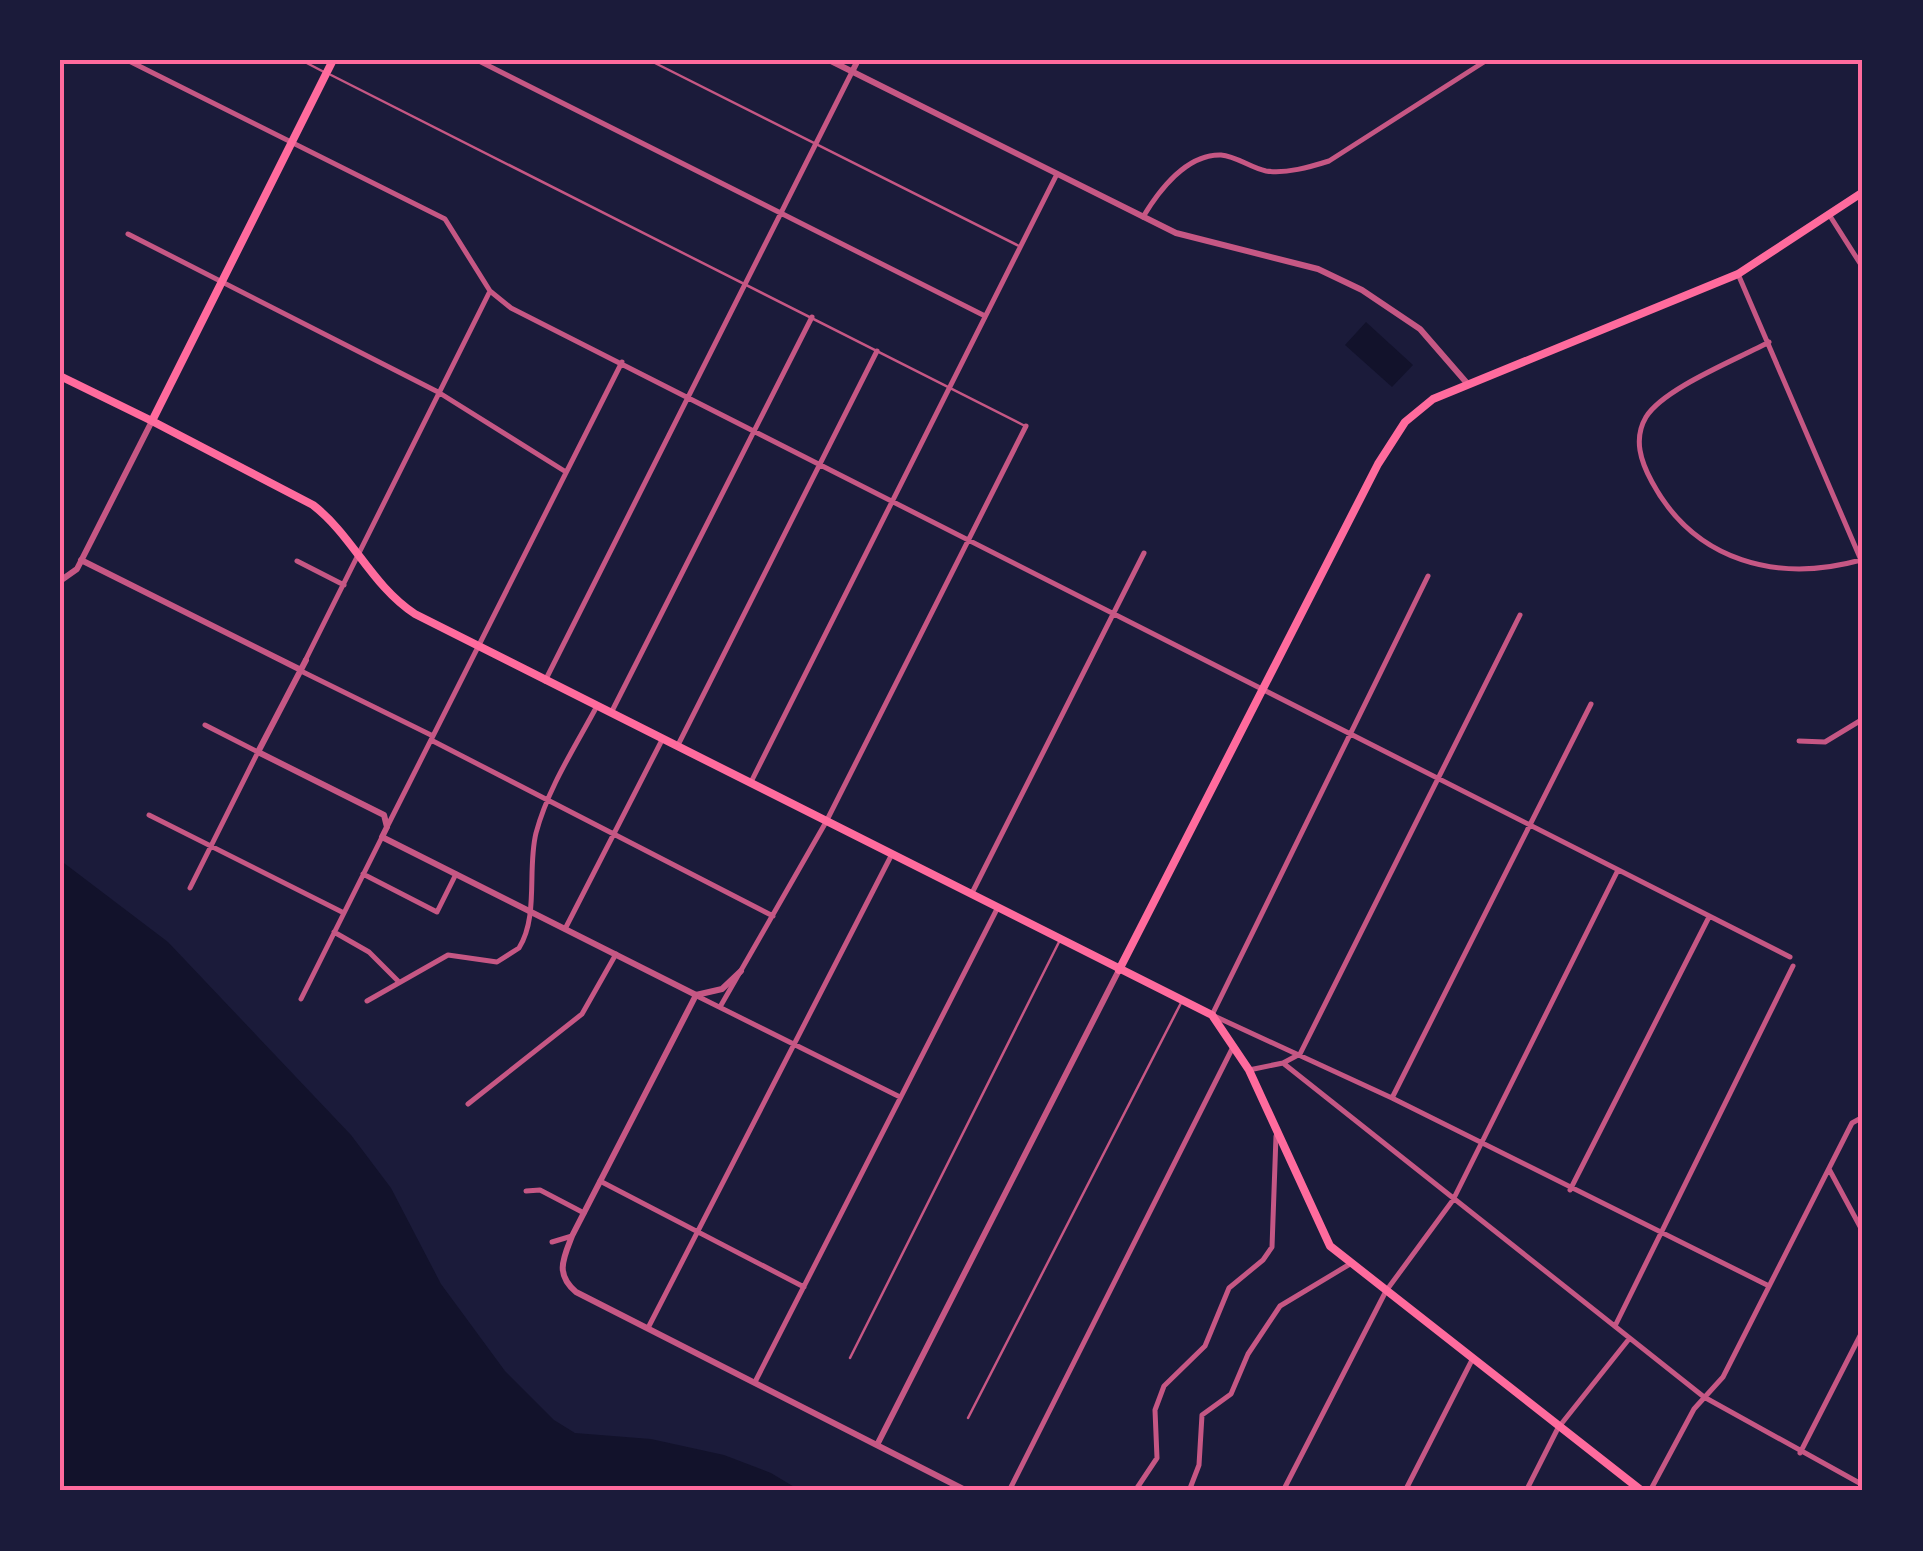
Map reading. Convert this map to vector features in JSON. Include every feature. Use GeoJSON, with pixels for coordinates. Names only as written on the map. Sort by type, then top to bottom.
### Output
{"type":"FeatureCollection","features":[{"type":"Feature","properties":{"kind":"main road"},"geometry":{"type":"LineString","coordinates":[[152,420],[333,60]]}},
{"type":"Feature","properties":{"kind":"main road"},"geometry":{"type":"LineString","coordinates":[[1120,970],[1388,445],[1418,409],[1466,382],[1738,274],[1863,192]]}},
{"type":"Feature","properties":{"kind":"main road"},"geometry":{"type":"LineString","coordinates":[[60,376],[313,505],[331,520],[357,558],[404,607],[1212,1015],[1249,1070],[1324,1237],[1350,1264],[1642,1491]]}},
{"type":"Feature","properties":{"kind":"street"},"geometry":{"type":"LineString","coordinates":[[127,60],[445,219],[490,291],[512,308],[1790,956]]}},
{"type":"Feature","properties":{"kind":"street"},"geometry":{"type":"LineString","coordinates":[[477,60],[986,316]]}},
{"type":"Feature","properties":{"kind":"street"},"geometry":{"type":"LineString","coordinates":[[828,60],[1176,233],[1318,270],[1362,290],[1420,329],[1466,382]]}},
{"type":"Feature","properties":{"kind":"street"},"geometry":{"type":"LineString","coordinates":[[545,681],[858,60]]}},
{"type":"Feature","properties":{"kind":"street"},"geometry":{"type":"LineString","coordinates":[[1143,217],[1160,188],[1206,157],[1223,155],[1266,171],[1329,161],[1487,60]]}},
{"type":"Feature","properties":{"kind":"street"},"geometry":{"type":"LineString","coordinates":[[750,785],[1056,174]]}},
{"type":"Feature","properties":{"kind":"street"},"geometry":{"type":"LineString","coordinates":[[1830,215],[1863,268]]}},
{"type":"Feature","properties":{"kind":"street"},"geometry":{"type":"LineString","coordinates":[[128,234],[438,392],[566,472]]}},
{"type":"Feature","properties":{"kind":"street"},"geometry":{"type":"LineString","coordinates":[[1738,274],[1769,342],[1861,560],[1795,572],[1722,554],[1695,535],[1661,500],[1644,467],[1639,443],[1648,414],[1668,398],[1769,342]]}},
{"type":"Feature","properties":{"kind":"street"},"geometry":{"type":"LineString","coordinates":[[190,888],[490,291]]}},
{"type":"Feature","properties":{"kind":"street"},"geometry":{"type":"LineString","coordinates":[[611,713],[812,318]]}},
{"type":"Feature","properties":{"kind":"street"},"geometry":{"type":"LineString","coordinates":[[676,747],[877,352]]}},
{"type":"Feature","properties":{"kind":"street"},"geometry":{"type":"LineString","coordinates":[[301,999],[622,362]]}},
{"type":"Feature","properties":{"kind":"street"},"geometry":{"type":"LineString","coordinates":[[60,580],[81,560],[152,420]]}},
{"type":"Feature","properties":{"kind":"street"},"geometry":{"type":"LineString","coordinates":[[720,1007],[826,822],[1026,426]]}},
{"type":"Feature","properties":{"kind":"street"},"geometry":{"type":"LineString","coordinates":[[971,896],[1144,553]]}},
{"type":"Feature","properties":{"kind":"street"},"geometry":{"type":"LineString","coordinates":[[81,560],[773,916]]}},
{"type":"Feature","properties":{"kind":"street"},"geometry":{"type":"LineString","coordinates":[[296,560],[344,585]]}},
{"type":"Feature","properties":{"kind":"street"},"geometry":{"type":"LineString","coordinates":[[1428,576],[1212,1015],[1392,1098],[1570,1190],[1768,1285]]}},
{"type":"Feature","properties":{"kind":"street"},"geometry":{"type":"LineString","coordinates":[[1249,1070],[1300,1054],[1520,615]]}},
{"type":"Feature","properties":{"kind":"street"},"geometry":{"type":"LineString","coordinates":[[1392,1098],[1591,704]]}},
{"type":"Feature","properties":{"kind":"street"},"geometry":{"type":"LineString","coordinates":[[367,1001],[448,955],[502,961],[522,943],[529,911],[531,856],[546,801],[597,706]]}},
{"type":"Feature","properties":{"kind":"street"},"geometry":{"type":"LineString","coordinates":[[1799,741],[1825,742],[1863,719]]}},
{"type":"Feature","properties":{"kind":"street"},"geometry":{"type":"LineString","coordinates":[[205,724],[384,816],[387,827]]}},
{"type":"Feature","properties":{"kind":"street"},"geometry":{"type":"LineString","coordinates":[[565,929],[662,740]]}},
{"type":"Feature","properties":{"kind":"street"},"geometry":{"type":"LineString","coordinates":[[149,816],[344,913]]}},
{"type":"Feature","properties":{"kind":"street"},"geometry":{"type":"LineString","coordinates":[[382,837],[900,1098]]}},
{"type":"Feature","properties":{"kind":"street"},"geometry":{"type":"LineString","coordinates":[[648,1328],[891,856]]}},
{"type":"Feature","properties":{"kind":"street"},"geometry":{"type":"LineString","coordinates":[[1283,1491],[1386,1291],[1453,1200],[1619,870]]}},
{"type":"Feature","properties":{"kind":"street"},"geometry":{"type":"LineString","coordinates":[[363,874],[437,912],[456,874]]}},
{"type":"Feature","properties":{"kind":"street"},"geometry":{"type":"LineString","coordinates":[[755,1382],[996,909]]}},
{"type":"Feature","properties":{"kind":"street"},"geometry":{"type":"LineString","coordinates":[[1570,1190],[1710,915]]}},
{"type":"Feature","properties":{"kind":"street"},"geometry":{"type":"LineString","coordinates":[[334,932],[369,952],[399,982]]}},
{"type":"Feature","properties":{"kind":"street"},"geometry":{"type":"LineString","coordinates":[[468,1104],[582,1014],[616,954]]}},
{"type":"Feature","properties":{"kind":"street"},"geometry":{"type":"LineString","coordinates":[[1615,1326],[1658,1231],[1792,966]]}},
{"type":"Feature","properties":{"kind":"street"},"geometry":{"type":"LineString","coordinates":[[877,1445],[1120,970]]}},
{"type":"Feature","properties":{"kind":"street"},"geometry":{"type":"LineString","coordinates":[[741,971],[722,988],[696,995],[572,1236],[562,1262],[568,1285],[967,1491]]}},
{"type":"Feature","properties":{"kind":"street"},"geometry":{"type":"LineString","coordinates":[[1009,1491],[1235,1044]]}},
{"type":"Feature","properties":{"kind":"street"},"geometry":{"type":"LineString","coordinates":[[1283,1062],[1704,1396],[1863,1485]]}},
{"type":"Feature","properties":{"kind":"street"},"geometry":{"type":"LineString","coordinates":[[1650,1491],[1704,1396],[1722,1377],[1852,1123],[1863,1117]]}},
{"type":"Feature","properties":{"kind":"street"},"geometry":{"type":"LineString","coordinates":[[1135,1491],[1157,1458],[1155,1410],[1164,1386],[1204,1346],[1229,1288],[1264,1260],[1272,1247],[1276,1136]]}},
{"type":"Feature","properties":{"kind":"street"},"geometry":{"type":"LineString","coordinates":[[1828,1168],[1863,1232]]}},
{"type":"Feature","properties":{"kind":"street"},"geometry":{"type":"LineString","coordinates":[[600,1182],[804,1287]]}},
{"type":"Feature","properties":{"kind":"street"},"geometry":{"type":"LineString","coordinates":[[526,1191],[540,1190],[584,1213]]}},
{"type":"Feature","properties":{"kind":"street"},"geometry":{"type":"LineString","coordinates":[[552,1242],[572,1236]]}},
{"type":"Feature","properties":{"kind":"street"},"geometry":{"type":"LineString","coordinates":[[1188,1491],[1199,1465],[1202,1416],[1231,1394],[1266,1322],[1280,1306],[1350,1264]]}},
{"type":"Feature","properties":{"kind":"street"},"geometry":{"type":"LineString","coordinates":[[1800,1453],[1863,1330]]}},
{"type":"Feature","properties":{"kind":"street"},"geometry":{"type":"LineString","coordinates":[[1526,1491],[1558,1428],[1630,1339]]}},
{"type":"Feature","properties":{"kind":"street"},"geometry":{"type":"LineString","coordinates":[[1405,1491],[1472,1360]]}},
{"type":"Feature","properties":{"kind":"lane"},"geometry":{"type":"LineString","coordinates":[[301,60],[1026,426]]}},
{"type":"Feature","properties":{"kind":"lane"},"geometry":{"type":"LineString","coordinates":[[649,60],[1020,246]]}},
{"type":"Feature","properties":{"kind":"lane"},"geometry":{"type":"LineString","coordinates":[[850,1358],[1060,940]]}},
{"type":"Feature","properties":{"kind":"lane"},"geometry":{"type":"LineString","coordinates":[[1790,956],[1796,949]]}},
{"type":"Feature","properties":{"kind":"lane"},"geometry":{"type":"LineString","coordinates":[[968,1418],[1182,1001]]}},
{"type":"Feature","properties":{"kind":"shaded area"},"geometry":{"type":"Polygon","coordinates":[[[1366,322],[1413,365],[1392,387],[1345,345],[1366,322]]]}},
{"type":"Feature","properties":{"kind":"shaded area"},"geometry":{"type":"Polygon","coordinates":[[[60,860],[168,942],[351,1135],[391,1188],[441,1284],[505,1371],[554,1420],[575,1433],[651,1439],[724,1455],[771,1473],[801,1491],[60,1491],[60,860]]]}}]}
